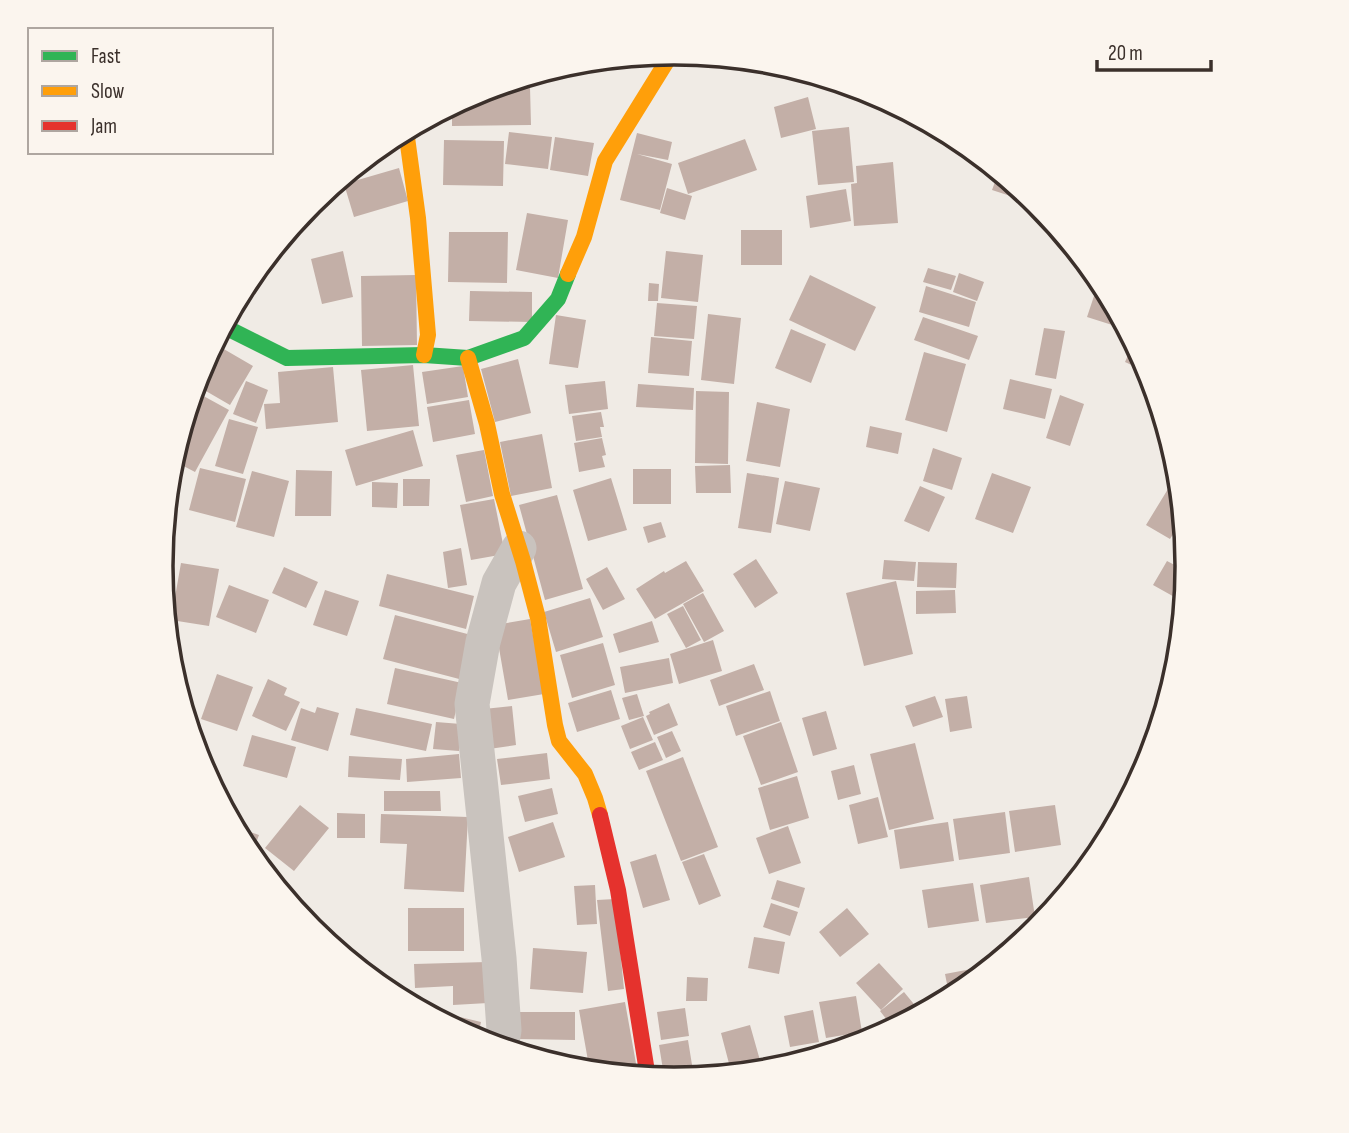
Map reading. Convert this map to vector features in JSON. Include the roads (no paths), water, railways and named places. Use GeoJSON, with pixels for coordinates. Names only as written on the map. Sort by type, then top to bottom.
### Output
{"type":"FeatureCollection","features":[{"type":"Feature","properties":{"kind":"street"},"geometry":{"type":"LineString","coordinates":[[232,330],[287,358],[424,355],[468,358],[524,338],[558,299],[584,237],[605,161],[664,65]]}},
{"type":"Feature","properties":{"kind":"street"},"geometry":{"type":"LineString","coordinates":[[408,142],[418,218],[428,335],[424,355]]}},
{"type":"Feature","properties":{"kind":"street"},"geometry":{"type":"LineString","coordinates":[[468,358],[487,424],[502,494],[538,618],[559,741],[577,762],[595,798],[618,890],[646,1067]]}},
{"type":"Feature","properties":{"kind":"street"},"geometry":{"type":"LineString","coordinates":[[503,1038],[499,958],[472,704],[483,642],[499,583],[519,548]]}}]}
